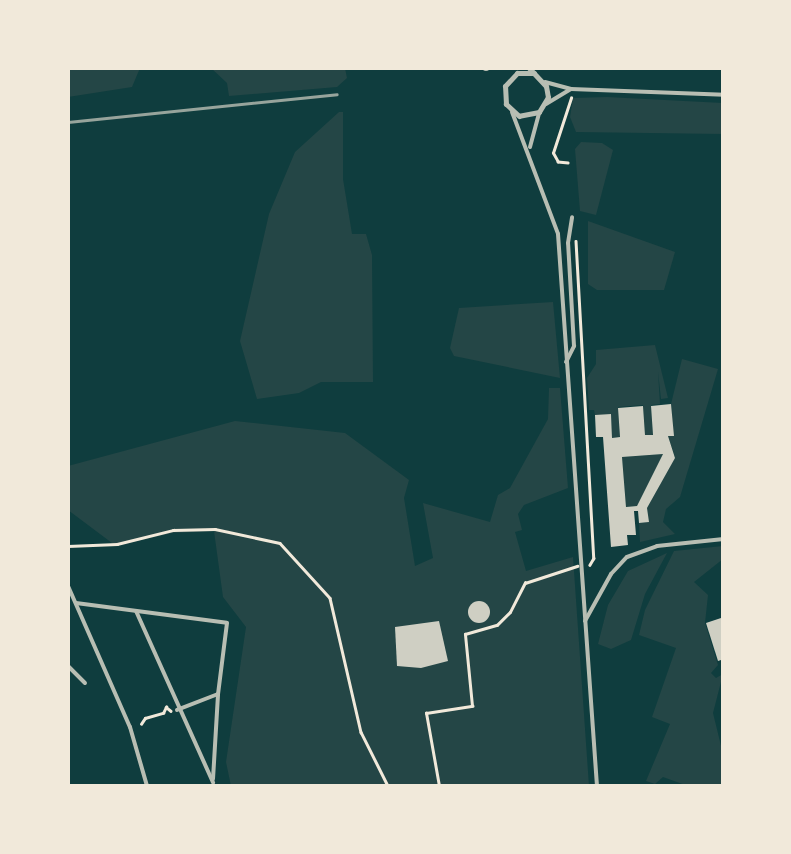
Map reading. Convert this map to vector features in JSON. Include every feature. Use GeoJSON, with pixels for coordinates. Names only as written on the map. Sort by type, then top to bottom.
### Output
{"type":"FeatureCollection","features":[{"type":"Feature","properties":{"kind":"street"},"geometry":{"type":"LineString","coordinates":[[512,68],[504,98],[530,151],[558,236],[597,786]]}},
{"type":"Feature","properties":{"kind":"street"},"geometry":{"type":"LineString","coordinates":[[512,76],[532,70],[544,81],[571,90],[724,95]]}},
{"type":"Feature","properties":{"kind":"street"},"geometry":{"type":"LineString","coordinates":[[544,81],[546,104]]}},
{"type":"Feature","properties":{"kind":"street"},"geometry":{"type":"LineString","coordinates":[[530,151],[531,134],[540,112],[546,104],[571,90]]}},
{"type":"Feature","properties":{"kind":"street"},"geometry":{"type":"LineString","coordinates":[[512,112],[526,116],[540,112]]}},
{"type":"Feature","properties":{"kind":"street"},"geometry":{"type":"LineString","coordinates":[[566,362],[574,346],[568,234],[572,217]]}},
{"type":"Feature","properties":{"kind":"street"},"geometry":{"type":"LineString","coordinates":[[556,225],[570,224]]}},
{"type":"Feature","properties":{"kind":"street"},"geometry":{"type":"LineString","coordinates":[[558,236],[568,234]]}},
{"type":"Feature","properties":{"kind":"street"},"geometry":{"type":"LineString","coordinates":[[585,621],[612,574],[628,557],[657,546],[724,539]]}},
{"type":"Feature","properties":{"kind":"street"},"geometry":{"type":"LineString","coordinates":[[68,586],[130,727],[147,786]]}},
{"type":"Feature","properties":{"kind":"street"},"geometry":{"type":"LineString","coordinates":[[76,603],[227,623],[213,782],[175,711],[136,611]]}},
{"type":"Feature","properties":{"kind":"street"},"geometry":{"type":"LineString","coordinates":[[68,666],[85,683]]}},
{"type":"Feature","properties":{"kind":"street"},"geometry":{"type":"LineString","coordinates":[[175,711],[218,694]]}},
{"type":"Feature","properties":{"kind":"path"},"geometry":{"type":"LineString","coordinates":[[568,164],[558,162],[554,153],[571,97]]}},
{"type":"Feature","properties":{"kind":"path"},"geometry":{"type":"LineString","coordinates":[[576,237],[594,558],[590,566]]}},
{"type":"Feature","properties":{"kind":"path"},"geometry":{"type":"LineString","coordinates":[[68,546],[118,544],[173,530],[215,529],[280,543],[330,598],[361,732],[388,786]]}},
{"type":"Feature","properties":{"kind":"path"},"geometry":{"type":"LineString","coordinates":[[440,786],[426,713],[472,706],[465,634],[498,624],[510,612],[525,584],[578,566]]}},
{"type":"Feature","properties":{"kind":"path"},"geometry":{"type":"LineString","coordinates":[[141,724],[163,713],[166,707],[175,711]]}},
{"type":"Feature","properties":{"kind":"shaded area"},"geometry":{"type":"Polygon","coordinates":[[[68,68],[140,68],[132,87],[68,97],[68,68]]]}},
{"type":"Feature","properties":{"kind":"shaded area"},"geometry":{"type":"Polygon","coordinates":[[[211,68],[345,68],[347,78],[337,87],[229,96],[227,83],[211,68]]]}},
{"type":"Feature","properties":{"kind":"shaded area"},"geometry":{"type":"Polygon","coordinates":[[[573,98],[723,103],[723,134],[576,132],[570,117],[573,98]]]}},
{"type":"Feature","properties":{"kind":"shaded area"},"geometry":{"type":"Polygon","coordinates":[[[343,112],[343,179],[352,234],[366,234],[372,255],[373,382],[321,382],[299,393],[257,399],[240,341],[269,214],[295,152],[343,112]]]}},
{"type":"Feature","properties":{"kind":"shaded area"},"geometry":{"type":"Polygon","coordinates":[[[581,142],[602,143],[613,150],[596,215],[580,211],[575,149],[581,142]]]}},
{"type":"Feature","properties":{"kind":"shaded area"},"geometry":{"type":"Polygon","coordinates":[[[588,221],[675,252],[664,290],[597,290],[588,284],[588,221]]]}},
{"type":"Feature","properties":{"kind":"shaded area"},"geometry":{"type":"Polygon","coordinates":[[[553,302],[560,378],[454,356],[450,348],[459,308],[553,302]]]}},
{"type":"Feature","properties":{"kind":"shaded area"},"geometry":{"type":"Polygon","coordinates":[[[655,345],[668,398],[661,399],[658,372],[660,404],[651,405],[653,435],[645,435],[643,405],[618,407],[620,437],[612,438],[611,415],[595,415],[594,410],[589,410],[587,378],[596,364],[596,350],[655,345]]]}},
{"type":"Feature","properties":{"kind":"shaded area"},"geometry":{"type":"Polygon","coordinates":[[[682,359],[718,369],[680,497],[666,509],[663,522],[675,534],[640,542],[639,523],[648,522],[647,508],[675,457],[668,436],[673,435],[671,404],[682,359]]]}},
{"type":"Feature","properties":{"kind":"shaded area"},"geometry":{"type":"Polygon","coordinates":[[[549,388],[560,388],[568,488],[524,505],[518,514],[522,530],[515,532],[526,571],[573,557],[589,786],[231,786],[226,762],[246,627],[223,597],[214,531],[172,533],[116,546],[68,510],[68,466],[235,421],[345,433],[409,480],[404,498],[415,566],[433,558],[423,503],[490,522],[498,495],[510,488],[548,419],[549,388]]]}},
{"type":"Feature","properties":{"kind":"shaded area"},"geometry":{"type":"Polygon","coordinates":[[[663,454],[637,506],[626,507],[622,457],[663,454]]]}},
{"type":"Feature","properties":{"kind":"shaded area"},"geometry":{"type":"Polygon","coordinates":[[[723,546],[723,559],[694,582],[708,595],[705,623],[718,665],[711,673],[716,678],[723,674],[713,713],[723,754],[723,786],[688,786],[663,777],[655,784],[646,781],[670,724],[652,717],[676,648],[639,635],[645,610],[674,551],[723,546]]]}},
{"type":"Feature","properties":{"kind":"shaded area"},"geometry":{"type":"Polygon","coordinates":[[[667,553],[645,594],[631,640],[611,649],[598,644],[608,605],[628,571],[667,553]]]}},
{"type":"Feature","properties":{"kind":"building"},"geometry":{"type":"Polygon","coordinates":[[[671,404],[674,436],[668,436],[675,458],[647,508],[649,522],[639,523],[638,511],[634,511],[636,535],[627,535],[628,545],[611,547],[603,437],[596,437],[595,415],[611,414],[612,438],[620,437],[618,408],[643,406],[645,435],[653,435],[651,406],[671,404]],[[663,454],[622,457],[626,507],[637,506],[663,454]]]}},
{"type":"Feature","properties":{"kind":"building"},"geometry":{"type":"Polygon","coordinates":[[[479,601],[487,604],[487,620],[479,623],[471,620],[468,612],[471,604],[479,601]]]}},
{"type":"Feature","properties":{"kind":"building"},"geometry":{"type":"Polygon","coordinates":[[[724,617],[724,659],[718,661],[706,623],[724,617]]]}},
{"type":"Feature","properties":{"kind":"building"},"geometry":{"type":"Polygon","coordinates":[[[439,621],[448,661],[421,668],[397,666],[395,627],[439,621]]]}},
{"type":"Feature","properties":{"kind":"railway"},"geometry":{"type":"LineString","coordinates":[[68,122],[337,94]]}}]}
